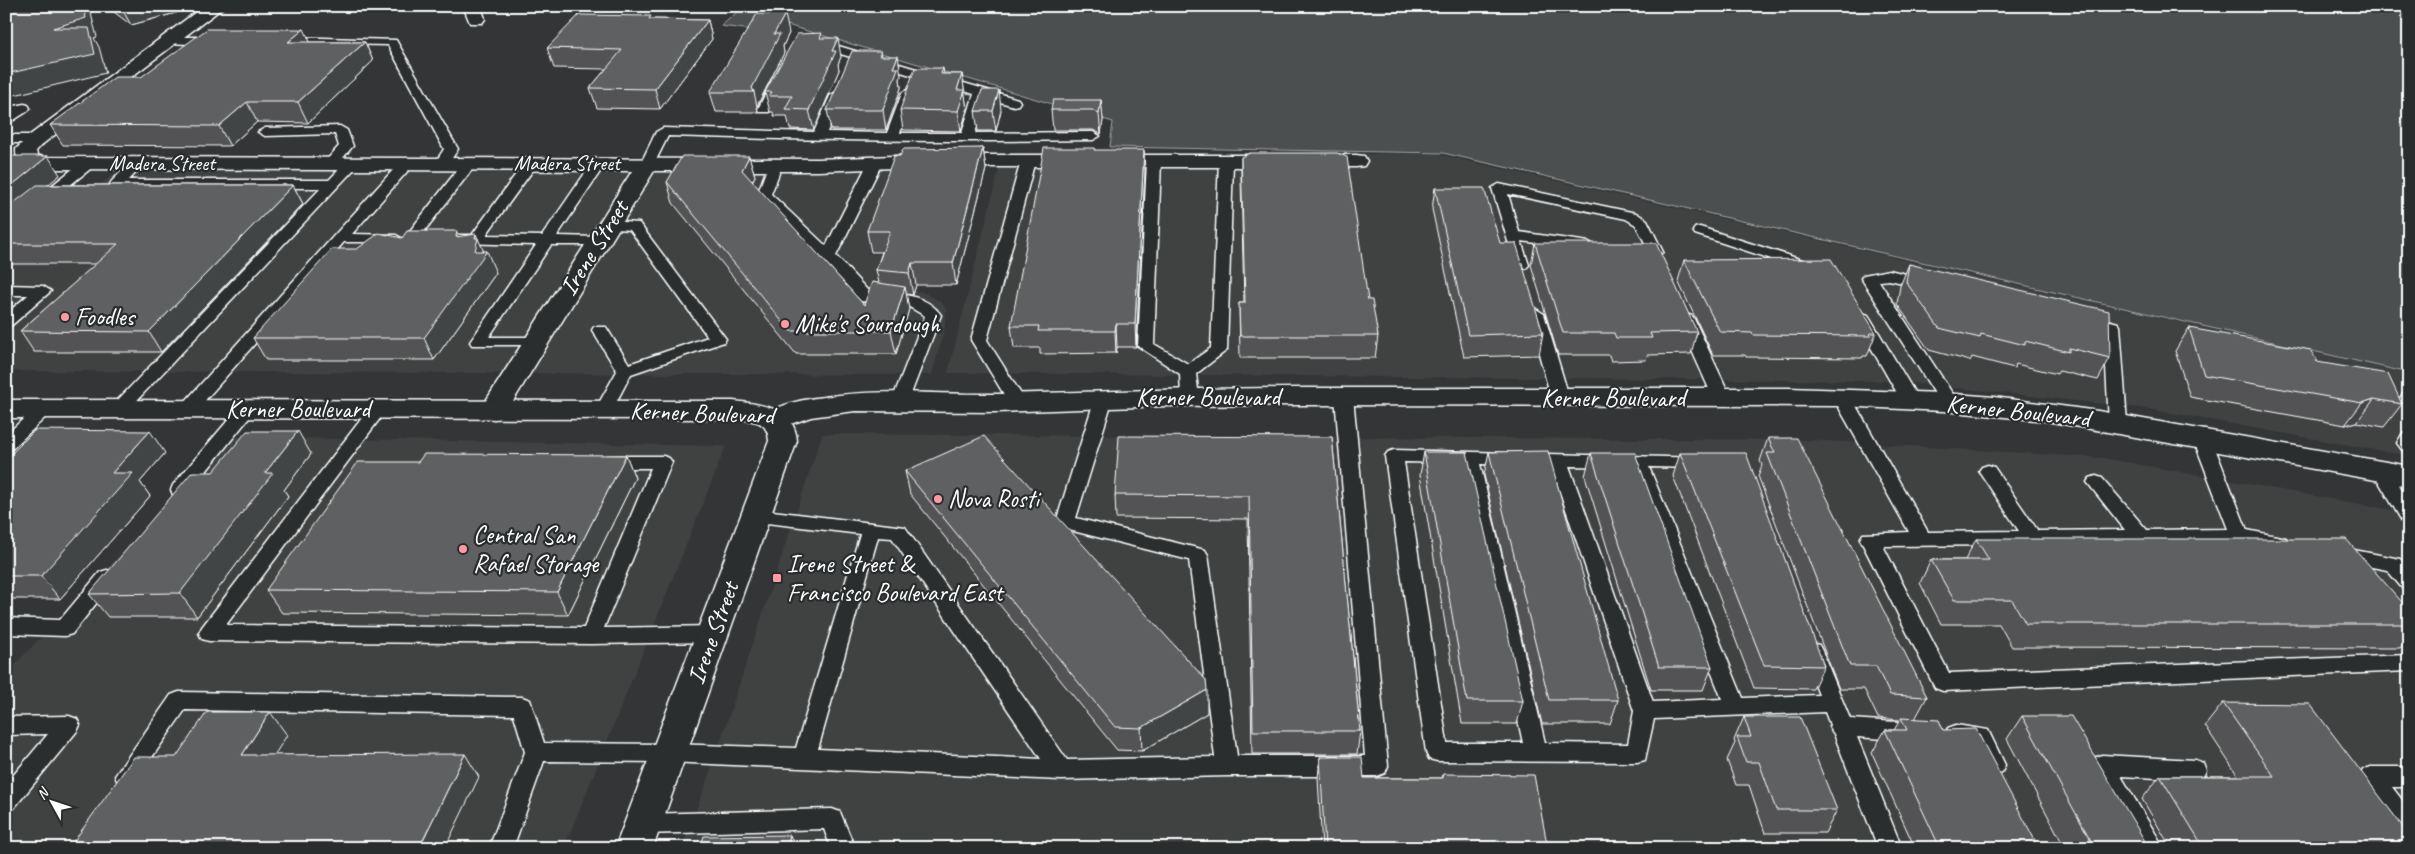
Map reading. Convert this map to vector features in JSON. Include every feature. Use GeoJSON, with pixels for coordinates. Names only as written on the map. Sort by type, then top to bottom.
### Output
{"type":"FeatureCollection","features":[{"type":"Feature","properties":{"kind":"street","name":"Madera Street"},"geometry":{"type":"LineString","coordinates":[[216,6],[37,139],[26,149],[21,159],[41,163],[531,162],[776,163],[818,165],[1028,160],[1356,161]]}},
{"type":"Feature","properties":{"kind":"street","name":"Irene Street"},"geometry":{"type":"LineString","coordinates":[[494,410],[648,163]]}},
{"type":"Feature","properties":{"kind":"street","name":"Kerner Boulevard"},"geometry":{"type":"LineString","coordinates":[[6,409],[733,410],[764,414],[776,420],[796,410],[821,404],[1017,402],[1104,398],[1189,384],[1344,397],[1910,400],[2040,411],[2118,423],[2409,476]]}},
{"type":"Feature","properties":{"kind":"street","name":"Irene Street"},"geometry":{"type":"LineString","coordinates":[[638,836],[783,441],[782,428],[776,420]]}},
{"type":"Feature","properties":{"kind":"lane"},"geometry":{"type":"LineString","coordinates":[[169,41],[227,41]]}},
{"type":"Feature","properties":{"kind":"lane"},"geometry":{"type":"LineString","coordinates":[[276,41],[392,42],[451,149],[442,163]]}},
{"type":"Feature","properties":{"kind":"lane"},"geometry":{"type":"LineString","coordinates":[[808,42],[852,59],[915,73],[1014,102]]}},
{"type":"Feature","properties":{"kind":"lane"},"geometry":{"type":"LineString","coordinates":[[892,138],[915,73]]}},
{"type":"Feature","properties":{"kind":"lane"},"geometry":{"type":"LineString","coordinates":[[764,109],[782,74]]}},
{"type":"Feature","properties":{"kind":"lane"},"geometry":{"type":"LineString","coordinates":[[819,137],[842,82]]}},
{"type":"Feature","properties":{"kind":"lane"},"geometry":{"type":"LineString","coordinates":[[967,138],[981,92]]}},
{"type":"Feature","properties":{"kind":"lane"},"geometry":{"type":"LineString","coordinates":[[6,112],[24,108],[6,121]]}},
{"type":"Feature","properties":{"kind":"lane"},"geometry":{"type":"LineString","coordinates":[[265,132],[340,130],[346,146],[331,163]]}},
{"type":"Feature","properties":{"kind":"lane"},"geometry":{"type":"LineString","coordinates":[[648,163],[663,132],[892,138],[1093,136]]}},
{"type":"Feature","properties":{"kind":"lane"},"geometry":{"type":"LineString","coordinates":[[6,139],[37,139]]}},
{"type":"Feature","properties":{"kind":"lane"},"geometry":{"type":"LineString","coordinates":[[1017,402],[979,340],[1028,160]]}},
{"type":"Feature","properties":{"kind":"lane"},"geometry":{"type":"LineString","coordinates":[[1154,161],[1146,346],[1189,384],[1219,350],[1226,161]]}},
{"type":"Feature","properties":{"kind":"lane"},"geometry":{"type":"LineString","coordinates":[[6,229],[89,162]]}},
{"type":"Feature","properties":{"kind":"lane"},"geometry":{"type":"LineString","coordinates":[[476,239],[531,162]]}},
{"type":"Feature","properties":{"kind":"lane"},"geometry":{"type":"LineString","coordinates":[[138,163],[117,184],[333,184]]}},
{"type":"Feature","properties":{"kind":"lane"},"geometry":{"type":"LineString","coordinates":[[196,184],[220,163]]}},
{"type":"Feature","properties":{"kind":"lane"},"geometry":{"type":"LineString","coordinates":[[119,409],[353,163]]}},
{"type":"Feature","properties":{"kind":"lane"},"geometry":{"type":"LineString","coordinates":[[188,409],[407,163]]}},
{"type":"Feature","properties":{"kind":"lane"},"geometry":{"type":"LineString","coordinates":[[411,238],[470,163]]}},
{"type":"Feature","properties":{"kind":"lane"},"geometry":{"type":"LineString","coordinates":[[536,342],[478,342],[599,163]]}},
{"type":"Feature","properties":{"kind":"lane"},"geometry":{"type":"LineString","coordinates":[[776,163],[764,195],[828,256],[866,298],[909,299],[923,305],[933,315],[900,403]]}},
{"type":"Feature","properties":{"kind":"lane"},"geometry":{"type":"LineString","coordinates":[[828,256],[875,163]]}},
{"type":"Feature","properties":{"kind":"lane"},"geometry":{"type":"LineString","coordinates":[[1526,283],[1499,188],[1631,216],[1642,223],[1664,269]]}},
{"type":"Feature","properties":{"kind":"lane"},"geometry":{"type":"LineString","coordinates":[[339,238],[546,240],[603,233],[634,226],[718,339],[625,371],[604,410]]}},
{"type":"Feature","properties":{"kind":"lane"},"geometry":{"type":"LineString","coordinates":[[1700,231],[1820,271]]}},
{"type":"Feature","properties":{"kind":"lane"},"geometry":{"type":"LineString","coordinates":[[1512,235],[1606,249]]}},
{"type":"Feature","properties":{"kind":"lane"},"geometry":{"type":"LineString","coordinates":[[1636,250],[1656,252]]}},
{"type":"Feature","properties":{"kind":"lane"},"geometry":{"type":"LineString","coordinates":[[1937,286],[1889,275],[1869,278],[1949,402]]}},
{"type":"Feature","properties":{"kind":"lane"},"geometry":{"type":"LineString","coordinates":[[6,290],[44,291],[6,322]]}},
{"type":"Feature","properties":{"kind":"lane"},"geometry":{"type":"LineString","coordinates":[[1532,302],[1560,397]]}},
{"type":"Feature","properties":{"kind":"lane"},"geometry":{"type":"LineString","coordinates":[[1852,302],[1910,400]]}},
{"type":"Feature","properties":{"kind":"lane"},"geometry":{"type":"LineString","coordinates":[[1679,303],[1722,398]]}},
{"type":"Feature","properties":{"kind":"lane"},"geometry":{"type":"LineString","coordinates":[[2073,317],[2112,326],[2118,423]]}},
{"type":"Feature","properties":{"kind":"lane"},"geometry":{"type":"LineString","coordinates":[[600,330],[625,371]]}},
{"type":"Feature","properties":{"kind":"lane"},"geometry":{"type":"LineString","coordinates":[[536,752],[669,753],[1061,770],[1227,766],[1377,766],[1344,397]]}},
{"type":"Feature","properties":{"kind":"lane"},"geometry":{"type":"LineString","coordinates":[[1104,398],[1065,522],[1198,556],[1227,766]]}},
{"type":"Feature","properties":{"kind":"lane"},"geometry":{"type":"LineString","coordinates":[[1843,399],[1923,540]]}},
{"type":"Feature","properties":{"kind":"lane"},"geometry":{"type":"LineString","coordinates":[[6,445],[44,409]]}},
{"type":"Feature","properties":{"kind":"lane"},"geometry":{"type":"LineString","coordinates":[[167,506],[247,409]]}},
{"type":"Feature","properties":{"kind":"lane"},"geometry":{"type":"LineString","coordinates":[[378,409],[348,462],[209,633],[591,636],[713,634]]}},
{"type":"Feature","properties":{"kind":"lane"},"geometry":{"type":"LineString","coordinates":[[2202,438],[2240,536]]}},
{"type":"Feature","properties":{"kind":"lane"},"geometry":{"type":"LineString","coordinates":[[2409,438],[2406,443],[2409,447]]}},
{"type":"Feature","properties":{"kind":"lane"},"geometry":{"type":"LineString","coordinates":[[1558,459],[1645,711],[1637,753],[1437,752],[1394,456],[1470,458],[1558,459],[1715,462]]}},
{"type":"Feature","properties":{"kind":"lane"},"geometry":{"type":"LineString","coordinates":[[1470,458],[1536,753]]}},
{"type":"Feature","properties":{"kind":"lane"},"geometry":{"type":"LineString","coordinates":[[1638,461],[1736,707]]}},
{"type":"Feature","properties":{"kind":"lane"},"geometry":{"type":"LineString","coordinates":[[585,462],[663,462],[606,595],[591,636]]}},
{"type":"Feature","properties":{"kind":"lane"},"geometry":{"type":"LineString","coordinates":[[1988,471],[2034,539]]}},
{"type":"Feature","properties":{"kind":"lane"},"geometry":{"type":"LineString","coordinates":[[2382,472],[2409,516]]}},
{"type":"Feature","properties":{"kind":"lane"},"geometry":{"type":"LineString","coordinates":[[2096,482],[2142,537]]}},
{"type":"Feature","properties":{"kind":"lane"},"geometry":{"type":"LineString","coordinates":[[756,516],[898,532],[1061,770]]}},
{"type":"Feature","properties":{"kind":"lane"},"geometry":{"type":"LineString","coordinates":[[804,758],[871,529]]}},
{"type":"Feature","properties":{"kind":"lane"},"geometry":{"type":"LineString","coordinates":[[2297,547],[2240,536],[1870,539],[1944,682],[2409,664]]}},
{"type":"Feature","properties":{"kind":"lane"},"geometry":{"type":"LineString","coordinates":[[2316,550],[2393,564],[2409,583]]}},
{"type":"Feature","properties":{"kind":"lane"},"geometry":{"type":"LineString","coordinates":[[6,626],[65,628],[116,567]]}},
{"type":"Feature","properties":{"kind":"lane"},"geometry":{"type":"LineString","coordinates":[[1804,629],[1840,727],[1890,848]]}},
{"type":"Feature","properties":{"kind":"lane"},"geometry":{"type":"LineString","coordinates":[[116,791],[179,701],[522,706],[536,752],[501,848]]}},
{"type":"Feature","properties":{"kind":"lane"},"geometry":{"type":"LineString","coordinates":[[1645,711],[1831,703]]}},
{"type":"Feature","properties":{"kind":"lane"},"geometry":{"type":"LineString","coordinates":[[6,726],[69,725],[6,801]]}},
{"type":"Feature","properties":{"kind":"lane"},"geometry":{"type":"LineString","coordinates":[[1840,727],[1980,736],[2006,788]]}},
{"type":"Feature","properties":{"kind":"lane"},"geometry":{"type":"LineString","coordinates":[[2152,848],[2102,765],[2195,770]]}},
{"type":"Feature","properties":{"kind":"lane"},"geometry":{"type":"LineString","coordinates":[[2409,777],[2371,777],[2409,827]]}},
{"type":"Feature","properties":{"kind":"lane"},"geometry":{"type":"LineString","coordinates":[[638,836],[832,819],[843,848]]}},
{"type":"Feature","properties":{"kind":"shaded area"},"geometry":{"type":"Polygon","coordinates":[[[738,6],[2409,6],[2409,373],[1443,153],[1110,147],[1113,122],[787,25],[776,33],[721,26],[742,8],[738,6]]]}},
{"type":"Feature","properties":{"kind":"shaded area"},"geometry":{"type":"Polygon","coordinates":[[[1003,153],[1437,154],[2409,374],[2409,456],[2149,409],[1892,381],[948,373],[1003,153]]]}},
{"type":"Feature","properties":{"kind":"shaded area"},"geometry":{"type":"Polygon","coordinates":[[[899,166],[868,254],[887,254],[876,287],[923,292],[941,302],[946,309],[945,327],[932,375],[6,371],[6,258],[118,171],[899,166]]]}},
{"type":"Feature","properties":{"kind":"shaded area"},"geometry":{"type":"Polygon","coordinates":[[[822,434],[1811,440],[2103,458],[2409,513],[2409,848],[682,848],[710,773],[822,434]]]}},
{"type":"Feature","properties":{"kind":"shaded area"},"geometry":{"type":"Polygon","coordinates":[[[233,437],[726,446],[564,848],[6,848],[6,674],[233,437]]]}},
{"type":"Feature","properties":{"kind":"building"},"geometry":{"type":"Polygon","coordinates":[[[6,6],[83,6],[86,18],[53,28],[89,28],[95,54],[6,74],[6,6]]]}},
{"type":"Feature","properties":{"kind":"building"},"geometry":{"type":"Polygon","coordinates":[[[757,14],[785,14],[774,34],[780,34],[752,88],[754,92],[710,92],[757,14]]]}},
{"type":"Feature","properties":{"kind":"building"},"geometry":{"type":"Polygon","coordinates":[[[579,15],[651,16],[649,19],[708,20],[655,89],[590,88],[622,50],[547,48],[579,15]]]}},
{"type":"Feature","properties":{"kind":"building"},"geometry":{"type":"Polygon","coordinates":[[[207,29],[304,29],[288,42],[365,42],[298,102],[247,102],[219,126],[50,125],[115,77],[141,77],[207,29]]]}},
{"type":"Feature","properties":{"kind":"building"},"geometry":{"type":"Polygon","coordinates":[[[822,33],[820,38],[838,38],[832,51],[836,51],[809,110],[785,109],[792,96],[769,96],[772,92],[765,92],[797,34],[822,33]]]}},
{"type":"Feature","properties":{"kind":"building"},"geometry":{"type":"Polygon","coordinates":[[[852,51],[881,51],[879,56],[898,56],[893,68],[898,68],[883,110],[827,110],[852,51]]]}},
{"type":"Feature","properties":{"kind":"building"},"geometry":{"type":"Polygon","coordinates":[[[915,68],[943,68],[941,74],[962,74],[957,90],[965,90],[958,111],[900,110],[915,68]]]}},
{"type":"Feature","properties":{"kind":"building"},"geometry":{"type":"Polygon","coordinates":[[[982,90],[999,90],[993,111],[975,111],[982,90]]]}},
{"type":"Feature","properties":{"kind":"building"},"geometry":{"type":"Polygon","coordinates":[[[1053,100],[1101,100],[1099,114],[1092,110],[1051,110],[1053,100]]]}},
{"type":"Feature","properties":{"kind":"building"},"geometry":{"type":"Polygon","coordinates":[[[983,148],[953,263],[912,263],[909,273],[876,270],[890,231],[867,231],[894,156],[900,156],[903,149],[983,148]]]}},
{"type":"Feature","properties":{"kind":"building"},"geometry":{"type":"Polygon","coordinates":[[[1044,148],[1144,150],[1135,324],[1116,324],[1115,331],[1038,331],[1039,326],[1011,326],[1044,148]]]}},
{"type":"Feature","properties":{"kind":"building"},"geometry":{"type":"Polygon","coordinates":[[[1250,153],[1337,153],[1347,157],[1368,300],[1372,300],[1378,336],[1240,336],[1239,303],[1245,303],[1241,157],[1250,153]]]}},
{"type":"Feature","properties":{"kind":"building"},"geometry":{"type":"Polygon","coordinates":[[[6,156],[48,156],[6,190],[6,156]]]}},
{"type":"Feature","properties":{"kind":"building"},"geometry":{"type":"Polygon","coordinates":[[[682,156],[749,156],[742,170],[864,305],[872,282],[905,287],[891,331],[790,331],[667,182],[682,156]]]}},
{"type":"Feature","properties":{"kind":"building"},"geometry":{"type":"Polygon","coordinates":[[[37,185],[293,185],[149,332],[20,331],[118,244],[6,244],[6,209],[37,185]]]}},
{"type":"Feature","properties":{"kind":"building"},"geometry":{"type":"Polygon","coordinates":[[[1435,188],[1484,188],[1500,243],[1516,243],[1543,333],[1468,335],[1435,188]]]}},
{"type":"Feature","properties":{"kind":"building"},"geometry":{"type":"Polygon","coordinates":[[[407,231],[457,231],[456,237],[476,234],[475,238],[478,238],[475,251],[487,251],[424,338],[253,338],[332,249],[357,249],[379,233],[402,238],[407,231]]]}},
{"type":"Feature","properties":{"kind":"building"},"geometry":{"type":"Polygon","coordinates":[[[1535,243],[1656,243],[1697,332],[1650,333],[1652,338],[1616,338],[1614,333],[1563,333],[1535,243]]]}},
{"type":"Feature","properties":{"kind":"building"},"geometry":{"type":"Polygon","coordinates":[[[1831,259],[1876,333],[1870,333],[1871,336],[1753,335],[1752,333],[1720,332],[1684,260],[1831,259]]]}},
{"type":"Feature","properties":{"kind":"building"},"geometry":{"type":"Polygon","coordinates":[[[1909,264],[2109,311],[2110,358],[2069,348],[2069,352],[2025,341],[2025,345],[1981,334],[1980,338],[1939,328],[1906,282],[1909,264]]]}},
{"type":"Feature","properties":{"kind":"building"},"geometry":{"type":"Polygon","coordinates":[[[2189,328],[2311,350],[2317,362],[2388,374],[2402,404],[2374,399],[2362,403],[2204,375],[2189,328]]]}},
{"type":"Feature","properties":{"kind":"building"},"geometry":{"type":"Polygon","coordinates":[[[35,430],[150,431],[112,473],[133,473],[41,576],[6,576],[6,459],[35,430]]]}},
{"type":"Feature","properties":{"kind":"building"},"geometry":{"type":"Polygon","coordinates":[[[247,431],[298,431],[265,473],[273,473],[180,593],[89,594],[192,472],[213,472],[247,431]]]}},
{"type":"Feature","properties":{"kind":"building"},"geometry":{"type":"Polygon","coordinates":[[[984,436],[1206,680],[1207,690],[1141,728],[1115,727],[905,471],[984,436]]]}},
{"type":"Feature","properties":{"kind":"building"},"geometry":{"type":"Polygon","coordinates":[[[1119,436],[1332,437],[1360,731],[1253,731],[1249,496],[1115,495],[1119,436]]]}},
{"type":"Feature","properties":{"kind":"building"},"geometry":{"type":"Polygon","coordinates":[[[1768,438],[1797,438],[1927,697],[1890,695],[1876,666],[1850,666],[1767,453],[1775,453],[1768,438]]]}},
{"type":"Feature","properties":{"kind":"building"},"geometry":{"type":"Polygon","coordinates":[[[1548,451],[1618,700],[1549,700],[1489,452],[1548,451]]]}},
{"type":"Feature","properties":{"kind":"building"},"geometry":{"type":"Polygon","coordinates":[[[1424,452],[1467,452],[1523,701],[1467,701],[1424,452]]]}},
{"type":"Feature","properties":{"kind":"building"},"geometry":{"type":"Polygon","coordinates":[[[1591,453],[1635,453],[1712,667],[1659,667],[1591,453]]]}},
{"type":"Feature","properties":{"kind":"building"},"geometry":{"type":"Polygon","coordinates":[[[1680,453],[1746,453],[1824,666],[1764,665],[1680,453]]]}},
{"type":"Feature","properties":{"kind":"building","name":"Central San Rafael Storage"},"geometry":{"type":"Polygon","coordinates":[[[424,454],[626,455],[557,592],[266,590],[358,462],[418,462],[424,454]]]}},
{"type":"Feature","properties":{"kind":"building"},"geometry":{"type":"Polygon","coordinates":[[[1976,539],[2346,539],[2409,610],[2409,624],[2026,624],[2012,600],[1954,600],[1931,560],[1989,560],[1976,539]]]}},
{"type":"Feature","properties":{"kind":"building"},"geometry":{"type":"Polygon","coordinates":[[[2223,703],[2310,704],[2409,835],[2409,848],[2204,848],[2160,776],[2274,776],[2223,703]]]}},
{"type":"Feature","properties":{"kind":"building"},"geometry":{"type":"Polygon","coordinates":[[[207,712],[270,712],[242,755],[465,754],[419,848],[69,848],[134,757],[176,757],[207,712]]]}},
{"type":"Feature","properties":{"kind":"building"},"geometry":{"type":"Polygon","coordinates":[[[2022,716],[2071,716],[2149,848],[2095,848],[2022,716]]]}},
{"type":"Feature","properties":{"kind":"building"},"geometry":{"type":"Polygon","coordinates":[[[1744,717],[1800,717],[1837,810],[1776,810],[1759,762],[1746,762],[1737,737],[1751,737],[1744,717]]]}},
{"type":"Feature","properties":{"kind":"building"},"geometry":{"type":"Polygon","coordinates":[[[1901,718],[1939,720],[1943,730],[1976,729],[2039,848],[1940,848],[1885,730],[1907,730],[1901,718]]]}},
{"type":"Feature","properties":{"kind":"building"},"geometry":{"type":"Polygon","coordinates":[[[1320,757],[1362,757],[1364,778],[1443,778],[1443,774],[1534,775],[1547,844],[1551,845],[1551,848],[1325,848],[1320,757]]]}},
{"type":"Feature","properties":{"kind":"building"},"geometry":{"type":"Polygon","coordinates":[[[790,835],[787,848],[700,848],[704,836],[790,835]]]}},
{"type":"Feature","properties":{"kind":"place","name":"Foodles"},"geometry":{"type":"Point","coordinates":[65,317]}},
{"type":"Feature","properties":{"kind":"place","name":"Mike's Sourdough"},"geometry":{"type":"Point","coordinates":[785,324]}},
{"type":"Feature","properties":{"kind":"place","name":"Nova Rosti"},"geometry":{"type":"Point","coordinates":[938,499]}},
{"type":"Feature","properties":{"kind":"place","name":"Central San Rafael Storage"},"geometry":{"type":"Point","coordinates":[463,549]}},
{"type":"Feature","properties":{"kind":"place","name":"Irene Street & Francisco Boulevard East"},"geometry":{"type":"Point","coordinates":[777,578]}}]}
